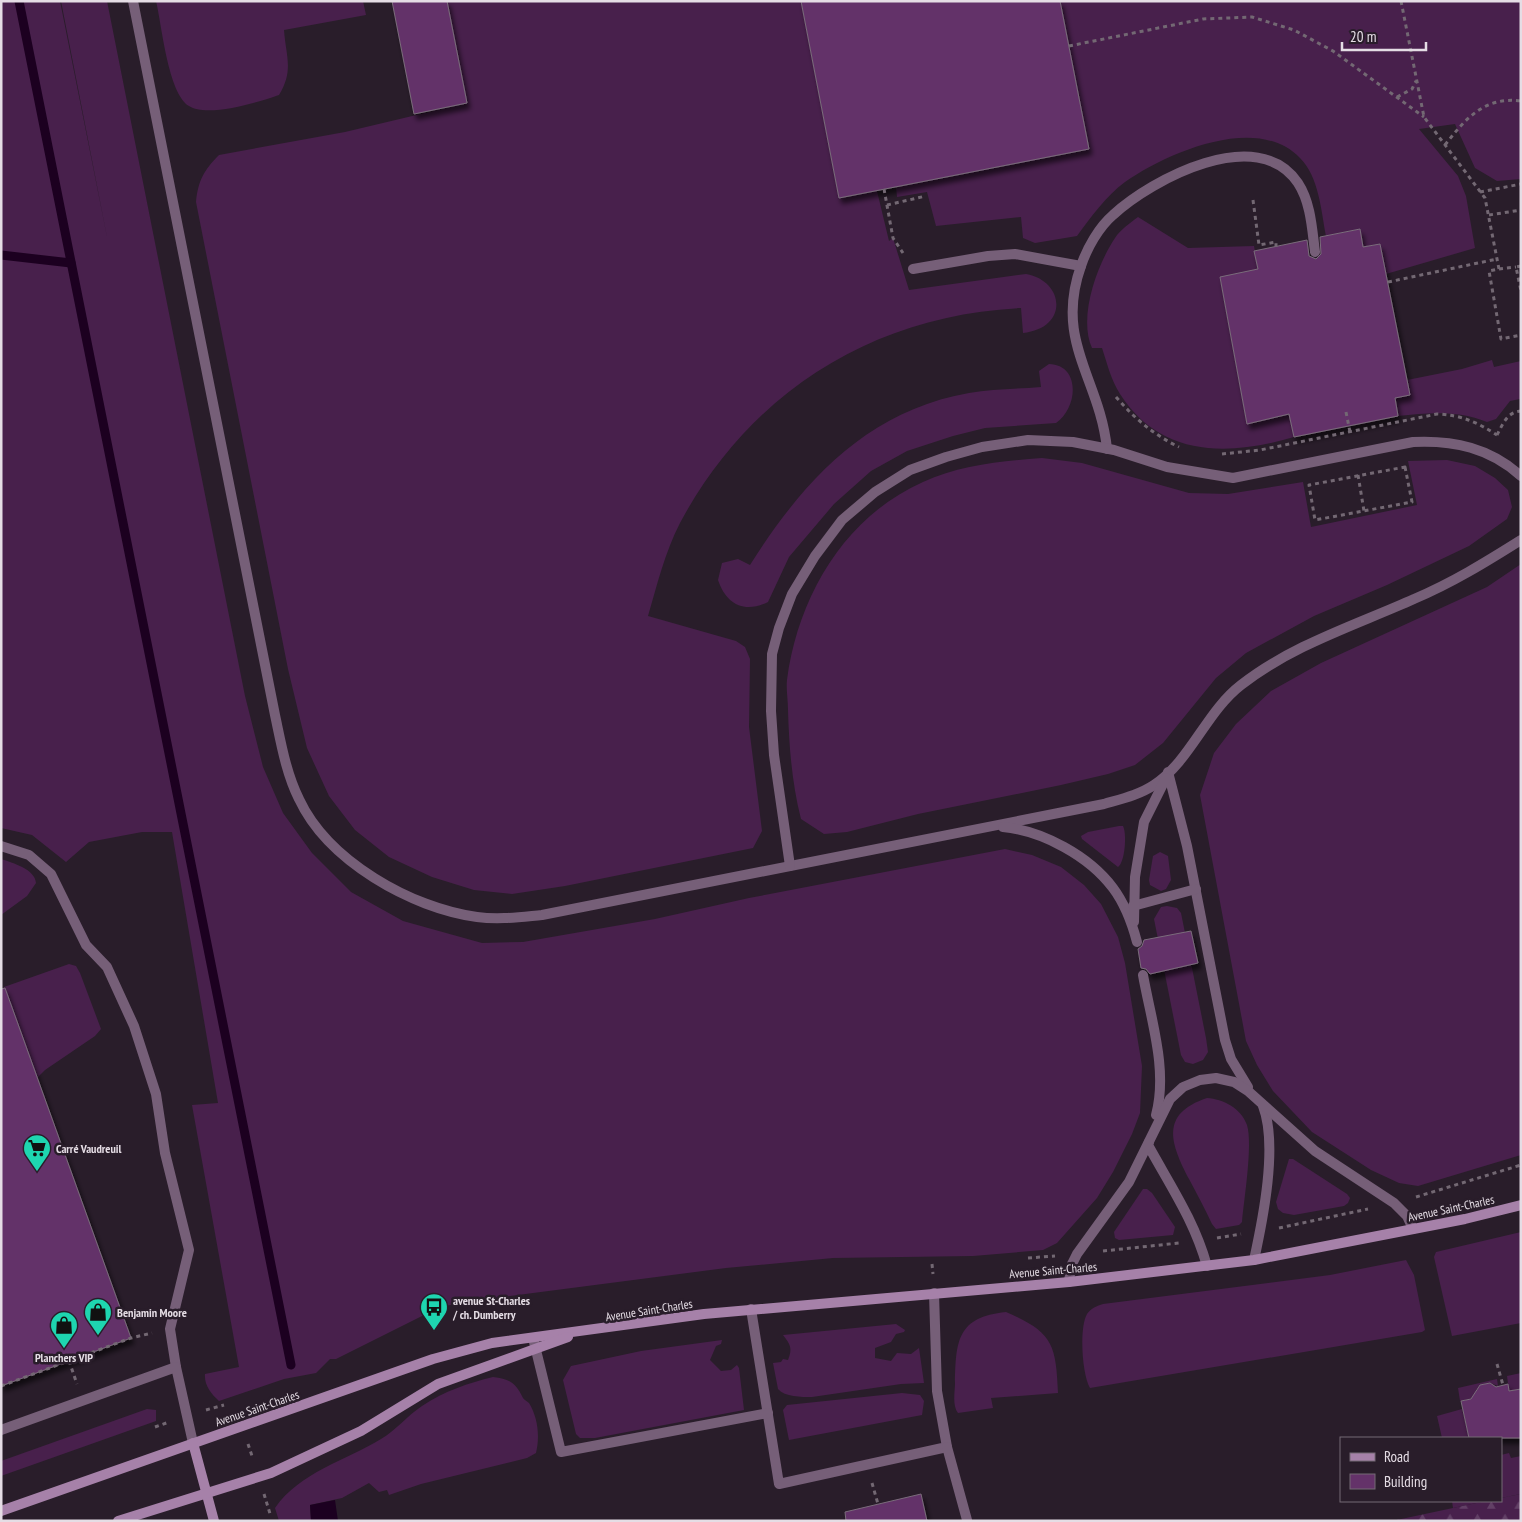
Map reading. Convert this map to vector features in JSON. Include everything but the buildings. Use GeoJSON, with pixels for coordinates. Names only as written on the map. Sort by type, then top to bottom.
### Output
{"type":"FeatureCollection","features":[{"type":"Feature","properties":{"kind":"street","name":"Avenue Saint-Charles"},"geometry":{"type":"LineString","coordinates":[[1,1511],[450,1353],[533,1337],[583,1332],[704,1314],[1070,1282],[1254,1260],[1521,1205]]}},
{"type":"Feature","properties":{"kind":"street","name":"Avenue Saint-Charles"},"geometry":{"type":"LineString","coordinates":[[118,1521],[272,1473],[361,1431],[438,1384],[583,1332]]}},
{"type":"Feature","properties":{"kind":"street"},"geometry":{"type":"LineString","coordinates":[[192,1443],[214,1521]]}},
{"type":"Feature","properties":{"kind":"lane"},"geometry":{"type":"LineString","coordinates":[[133,1],[287,768],[299,800],[317,828],[342,855],[371,876],[408,895],[442,908],[477,917],[508,918],[542,915],[1127,798],[1154,785],[1168,772],[1224,703],[1240,686],[1262,670],[1311,643],[1416,599],[1475,569],[1521,540]]}},
{"type":"Feature","properties":{"kind":"lane"},"geometry":{"type":"LineString","coordinates":[[1107,449],[1104,424],[1080,361],[1074,339],[1072,311],[1081,266],[1094,239],[1112,216],[1136,196],[1169,177],[1195,167],[1240,156],[1257,156],[1269,160],[1284,169],[1297,182],[1306,198],[1315,252]]}},
{"type":"Feature","properties":{"kind":"lane"},"geometry":{"type":"LineString","coordinates":[[913,269],[988,256],[1015,254],[1081,266]]}},
{"type":"Feature","properties":{"kind":"lane"},"geometry":{"type":"LineString","coordinates":[[790,866],[774,755],[771,711],[772,654],[779,628],[792,594],[842,520],[875,492],[910,470],[982,447],[1028,440],[1072,442],[1107,449],[1167,466],[1233,478],[1414,442],[1440,441],[1463,444],[1488,453],[1521,476]]}},
{"type":"Feature","properties":{"kind":"lane"},"geometry":{"type":"LineString","coordinates":[[990,826],[1015,828],[1036,834],[1060,845],[1092,867],[1113,888],[1124,907],[1136,942],[1133,906],[1135,877],[1144,822],[1168,772]]}},
{"type":"Feature","properties":{"kind":"lane"},"geometry":{"type":"LineString","coordinates":[[1168,772],[1196,889],[1231,1059],[1239,1076],[1263,1106],[1269,1126],[1268,1160],[1260,1231],[1254,1260]]}},
{"type":"Feature","properties":{"kind":"lane"},"geometry":{"type":"LineString","coordinates":[[1,846],[29,855],[51,874],[86,945],[106,967],[140,1043],[156,1094],[165,1153],[189,1250],[170,1329],[192,1443]]}},
{"type":"Feature","properties":{"kind":"lane"},"geometry":{"type":"LineString","coordinates":[[1133,906],[1196,889]]}},
{"type":"Feature","properties":{"kind":"lane"},"geometry":{"type":"LineString","coordinates":[[1143,975],[1157,1050],[1160,1095],[1148,1145],[1194,1225],[1208,1266]]}},
{"type":"Feature","properties":{"kind":"lane"},"geometry":{"type":"LineString","coordinates":[[1070,1282],[1071,1266],[1077,1254],[1119,1197],[1148,1145],[1160,1115],[1170,1099],[1183,1086],[1200,1080],[1216,1078],[1234,1082],[1316,1152],[1394,1203],[1407,1216],[1413,1228]]}},
{"type":"Feature","properties":{"kind":"lane"},"geometry":{"type":"LineString","coordinates":[[934,1293],[937,1391],[947,1447],[967,1520]]}},
{"type":"Feature","properties":{"kind":"lane"},"geometry":{"type":"LineString","coordinates":[[751,1309],[780,1484],[947,1447]]}},
{"type":"Feature","properties":{"kind":"lane"},"geometry":{"type":"LineString","coordinates":[[533,1337],[561,1452],[768,1413]]}},
{"type":"Feature","properties":{"kind":"lane"},"geometry":{"type":"LineString","coordinates":[[1,1430],[176,1367]]}},
{"type":"Feature","properties":{"kind":"path"},"geometry":{"type":"LineString","coordinates":[[1401,1],[1424,117]]}},
{"type":"Feature","properties":{"kind":"path"},"geometry":{"type":"LineString","coordinates":[[1069,46],[1203,19],[1252,17],[1294,30],[1332,51],[1424,117],[1485,198],[1499,270]]}},
{"type":"Feature","properties":{"kind":"path"},"geometry":{"type":"LineString","coordinates":[[1397,97],[1412,89],[1416,81]]}},
{"type":"Feature","properties":{"kind":"path"},"geometry":{"type":"LineString","coordinates":[[1445,145],[1462,123],[1490,102],[1521,101]]}},
{"type":"Feature","properties":{"kind":"path"},"geometry":{"type":"LineString","coordinates":[[1480,192],[1521,184]]}},
{"type":"Feature","properties":{"kind":"path"},"geometry":{"type":"LineString","coordinates":[[884,189],[893,238]]}},
{"type":"Feature","properties":{"kind":"path"},"geometry":{"type":"LineString","coordinates":[[887,205],[926,196]]}},
{"type":"Feature","properties":{"kind":"path"},"geometry":{"type":"LineString","coordinates":[[1253,200],[1259,245],[1276,242],[1276,246]]}},
{"type":"Feature","properties":{"kind":"path"},"geometry":{"type":"LineString","coordinates":[[1489,215],[1521,210]]}},
{"type":"Feature","properties":{"kind":"path"},"geometry":{"type":"LineString","coordinates":[[1388,282],[1497,259]]}},
{"type":"Feature","properties":{"kind":"path"},"geometry":{"type":"LineString","coordinates":[[1521,266],[1489,271],[1501,339],[1521,335]]}},
{"type":"Feature","properties":{"kind":"path"},"geometry":{"type":"LineString","coordinates":[[1516,267],[1521,291]]}},
{"type":"Feature","properties":{"kind":"path"},"geometry":{"type":"LineString","coordinates":[[1114,394],[1133,417],[1152,432],[1186,450]]}},
{"type":"Feature","properties":{"kind":"path"},"geometry":{"type":"LineString","coordinates":[[1497,435],[1506,418],[1513,412],[1521,411]]}},
{"type":"Feature","properties":{"kind":"path"},"geometry":{"type":"LineString","coordinates":[[1346,412],[1350,432]]}},
{"type":"Feature","properties":{"kind":"path"},"geometry":{"type":"LineString","coordinates":[[1220,454],[1260,450],[1437,414],[1456,415],[1475,421],[1505,440]]}},
{"type":"Feature","properties":{"kind":"path"},"geometry":{"type":"LineString","coordinates":[[1405,467],[1412,502],[1364,511],[1315,520],[1309,485],[1405,467]]}},
{"type":"Feature","properties":{"kind":"path"},"geometry":{"type":"LineString","coordinates":[[1358,475],[1364,511]]}},
{"type":"Feature","properties":{"kind":"path"},"geometry":{"type":"LineString","coordinates":[[1503,1172],[1521,1165]]}},
{"type":"Feature","properties":{"kind":"path"},"geometry":{"type":"LineString","coordinates":[[1,1386],[131,1338]]}},
{"type":"Feature","properties":{"kind":"path"},"geometry":{"type":"LineString","coordinates":[[1497,1364],[1502,1386]]}},
{"type":"Feature","properties":{"kind":"green space"},"geometry":{"type":"Polygon","coordinates":[[[1,1],[60,1],[108,242],[61,1],[107,1],[245,696],[263,767],[283,813],[312,853],[351,892],[403,921],[482,943],[523,942],[655,919],[749,898],[1005,849],[1032,855],[1061,867],[1084,885],[1101,904],[1118,937],[1125,963],[1142,1066],[1140,1113],[1132,1134],[1113,1172],[1097,1198],[1057,1243],[1043,1250],[973,1256],[833,1258],[726,1268],[471,1301],[440,1307],[336,1359],[330,1359],[316,1373],[284,1379],[219,1401],[213,1395],[207,1386],[205,1374],[239,1367],[192,1105],[218,1103],[172,832],[142,832],[89,842],[66,862],[32,835],[1,828],[1,1]]]}},
{"type":"Feature","properties":{"kind":"green space"},"geometry":{"type":"Polygon","coordinates":[[[156,1],[363,1],[366,15],[284,30],[288,71],[284,86],[279,95],[233,108],[208,110],[189,106],[182,99],[176,88],[167,58],[156,1]]]}},
{"type":"Feature","properties":{"kind":"green space"},"geometry":{"type":"Polygon","coordinates":[[[447,1],[801,1],[839,198],[877,191],[889,241],[893,238],[909,290],[1026,274],[1039,278],[1048,285],[1054,294],[1056,304],[1054,314],[1048,323],[1038,329],[1023,333],[1021,308],[967,314],[915,326],[867,345],[821,369],[780,399],[742,435],[709,476],[680,523],[666,557],[648,616],[736,641],[745,647],[750,659],[749,727],[762,831],[753,848],[565,886],[512,894],[474,890],[432,877],[389,857],[355,830],[329,796],[307,748],[288,669],[196,202],[197,195],[203,176],[219,155],[345,132],[467,103],[447,1]]]}},
{"type":"Feature","properties":{"kind":"green space"},"geometry":{"type":"Polygon","coordinates":[[[1060,1],[1521,1],[1521,179],[1497,181],[1475,168],[1455,124],[1419,129],[1458,176],[1466,196],[1475,248],[1386,274],[1380,244],[1363,247],[1360,229],[1326,236],[1318,194],[1306,166],[1300,158],[1282,145],[1260,139],[1237,138],[1212,142],[1187,150],[1143,171],[1125,182],[1111,194],[1077,236],[1035,243],[1023,238],[1021,217],[936,226],[927,192],[897,197],[896,187],[1089,149],[1060,1]]]}},
{"type":"Feature","properties":{"kind":"green space"},"geometry":{"type":"Polygon","coordinates":[[[1138,217],[1188,248],[1254,246],[1258,269],[1220,278],[1247,424],[1289,414],[1294,437],[1245,447],[1221,449],[1198,447],[1176,441],[1155,430],[1137,415],[1120,394],[1102,348],[1092,348],[1088,335],[1088,307],[1096,276],[1108,249],[1120,232],[1138,217]]]}},
{"type":"Feature","properties":{"kind":"green space"},"geometry":{"type":"Polygon","coordinates":[[[1492,360],[1494,367],[1521,361],[1520,399],[1510,401],[1496,419],[1487,422],[1476,418],[1443,413],[1398,416],[1395,398],[1410,395],[1407,380],[1462,369],[1492,360]]]}},
{"type":"Feature","properties":{"kind":"green space"},"geometry":{"type":"Polygon","coordinates":[[[1049,364],[1059,366],[1067,372],[1073,388],[1069,408],[1056,423],[985,428],[907,451],[871,471],[834,504],[789,557],[768,602],[744,607],[731,601],[721,588],[718,580],[722,563],[738,559],[750,565],[792,505],[816,478],[841,454],[869,433],[899,416],[932,402],[969,393],[1041,387],[1039,371],[1049,364]]]}},
{"type":"Feature","properties":{"kind":"green space"},"geometry":{"type":"Polygon","coordinates":[[[1042,458],[1082,463],[1189,493],[1228,494],[1303,482],[1311,527],[1417,505],[1408,461],[1447,460],[1475,466],[1495,478],[1508,490],[1512,507],[1507,519],[1469,546],[1387,585],[1314,616],[1246,653],[1216,678],[1163,743],[1135,765],[1108,774],[1061,785],[918,814],[847,832],[824,834],[801,819],[795,792],[789,737],[787,683],[793,649],[802,619],[814,590],[829,563],[848,538],[870,516],[895,497],[923,482],[966,468],[997,462],[1042,458]]]}},
{"type":"Feature","properties":{"kind":"green space"},"geometry":{"type":"Polygon","coordinates":[[[1521,564],[1521,1155],[1418,1186],[1399,1183],[1371,1170],[1312,1132],[1273,1091],[1257,1065],[1246,1041],[1200,795],[1214,753],[1236,724],[1271,691],[1321,663],[1487,587],[1521,564]]]}},
{"type":"Feature","properties":{"kind":"green space"},"geometry":{"type":"Polygon","coordinates":[[[1123,826],[1125,841],[1124,854],[1118,867],[1082,839],[1081,836],[1088,832],[1123,826]]]}},
{"type":"Feature","properties":{"kind":"green space"},"geometry":{"type":"Polygon","coordinates":[[[1160,852],[1168,856],[1171,880],[1166,889],[1161,891],[1150,885],[1149,880],[1153,856],[1160,852]]]}},
{"type":"Feature","properties":{"kind":"green space"},"geometry":{"type":"Polygon","coordinates":[[[1,859],[28,870],[35,878],[36,883],[27,896],[1,915],[1,859]]]}},
{"type":"Feature","properties":{"kind":"green space"},"geometry":{"type":"Polygon","coordinates":[[[1161,907],[1177,908],[1181,913],[1206,1038],[1208,1052],[1203,1060],[1193,1064],[1185,1062],[1181,1055],[1154,919],[1161,907]]]}},
{"type":"Feature","properties":{"kind":"green space"},"geometry":{"type":"Polygon","coordinates":[[[69,964],[76,966],[80,973],[101,1029],[95,1036],[45,1070],[37,1078],[4,987],[69,964]]]}},
{"type":"Feature","properties":{"kind":"green space"},"geometry":{"type":"Polygon","coordinates":[[[1207,1098],[1225,1102],[1236,1109],[1244,1119],[1249,1134],[1249,1158],[1242,1222],[1239,1225],[1216,1229],[1177,1154],[1173,1131],[1175,1121],[1181,1112],[1207,1098]]]}},
{"type":"Feature","properties":{"kind":"green space"},"geometry":{"type":"Polygon","coordinates":[[[1289,1159],[1293,1159],[1347,1194],[1350,1198],[1348,1203],[1344,1206],[1294,1215],[1283,1213],[1278,1209],[1276,1202],[1289,1159]]]}},
{"type":"Feature","properties":{"kind":"green space"},"geometry":{"type":"Polygon","coordinates":[[[1143,1189],[1147,1189],[1152,1193],[1175,1227],[1173,1235],[1119,1240],[1115,1238],[1114,1232],[1143,1189]]]}},
{"type":"Feature","properties":{"kind":"green space"},"geometry":{"type":"Polygon","coordinates":[[[1521,1232],[1521,1323],[1452,1336],[1434,1257],[1436,1252],[1521,1232]]]}},
{"type":"Feature","properties":{"kind":"green space"},"geometry":{"type":"Polygon","coordinates":[[[1406,1260],[1414,1275],[1425,1330],[1422,1332],[1090,1388],[1087,1381],[1083,1362],[1083,1330],[1087,1314],[1092,1309],[1103,1304],[1330,1275],[1406,1260]]]}},
{"type":"Feature","properties":{"kind":"green space"},"geometry":{"type":"Polygon","coordinates":[[[1006,1312],[1033,1326],[1048,1341],[1056,1362],[1058,1393],[991,1398],[993,1408],[958,1413],[954,1402],[955,1368],[956,1355],[962,1334],[978,1319],[1006,1312]]]}},
{"type":"Feature","properties":{"kind":"green space"},"geometry":{"type":"Polygon","coordinates":[[[896,1324],[905,1330],[904,1332],[896,1334],[891,1342],[875,1348],[875,1358],[891,1361],[897,1353],[911,1354],[919,1348],[924,1383],[901,1384],[812,1397],[789,1395],[778,1389],[773,1363],[781,1362],[783,1359],[788,1360],[790,1352],[789,1344],[783,1335],[896,1324]]]}},
{"type":"Feature","properties":{"kind":"green space"},"geometry":{"type":"Polygon","coordinates":[[[722,1340],[721,1344],[716,1346],[710,1360],[721,1371],[731,1370],[737,1365],[739,1368],[744,1410],[595,1438],[580,1438],[576,1434],[563,1380],[571,1366],[641,1351],[722,1340]]]}},
{"type":"Feature","properties":{"kind":"green space"},"geometry":{"type":"Polygon","coordinates":[[[1521,1373],[1521,1389],[1509,1391],[1507,1376],[1521,1373]]]}},
{"type":"Feature","properties":{"kind":"green space"},"geometry":{"type":"Polygon","coordinates":[[[493,1377],[512,1383],[518,1389],[523,1399],[529,1403],[537,1427],[536,1453],[527,1458],[421,1484],[389,1495],[387,1490],[379,1492],[369,1483],[342,1498],[310,1505],[311,1521],[279,1521],[275,1508],[297,1485],[310,1476],[381,1439],[417,1410],[439,1396],[493,1377]]]}},
{"type":"Feature","properties":{"kind":"green space"},"geometry":{"type":"Polygon","coordinates":[[[1497,1379],[1498,1386],[1490,1383],[1480,1385],[1476,1390],[1478,1397],[1460,1401],[1458,1388],[1497,1379]]]}},
{"type":"Feature","properties":{"kind":"green space"},"geometry":{"type":"Polygon","coordinates":[[[902,1393],[920,1395],[924,1401],[922,1415],[789,1440],[783,1410],[787,1405],[902,1393]]]}},
{"type":"Feature","properties":{"kind":"green space"},"geometry":{"type":"Polygon","coordinates":[[[147,1409],[156,1410],[156,1421],[1,1476],[1,1461],[147,1409]]]}},
{"type":"Feature","properties":{"kind":"green space"},"geometry":{"type":"Polygon","coordinates":[[[1462,1409],[1469,1437],[1442,1437],[1437,1416],[1462,1409]]]}},
{"type":"Feature","properties":{"kind":"green space"},"geometry":{"type":"Polygon","coordinates":[[[1509,1453],[1511,1458],[1521,1456],[1521,1494],[1502,1498],[1502,1455],[1509,1453]]]}},
{"type":"Feature","properties":{"kind":"green space"},"geometry":{"type":"Polygon","coordinates":[[[1521,1494],[1521,1521],[1392,1521],[1481,1502],[1502,1502],[1502,1498],[1521,1494]]]}},
{"type":"Feature","properties":{"kind":"green space"},"geometry":{"type":"Polygon","coordinates":[[[1452,1502],[1481,1502],[1453,1508],[1452,1502]]]}},
{"type":"Feature","properties":{"kind":"shaded area"},"geometry":{"type":"Polygon","coordinates":[[[335,1500],[338,1521],[311,1521],[310,1505],[335,1500]]]}},
{"type":"Feature","properties":{"kind":"waterway"},"geometry":{"type":"LineString","coordinates":[[19,1],[291,1365]]}},
{"type":"Feature","properties":{"kind":"waterway"},"geometry":{"type":"LineString","coordinates":[[1,255],[71,263]]}},
{"type":"Feature","properties":{"kind":"place","name":"Carré Vaudreuil"},"geometry":{"type":"Point","coordinates":[37,1172]}},
{"type":"Feature","properties":{"kind":"place","name":"avenue St-Charles / ch. Dumberry"},"geometry":{"type":"Point","coordinates":[434,1331]}},
{"type":"Feature","properties":{"kind":"place","name":"Benjamin Moore"},"geometry":{"type":"Point","coordinates":[98,1336]}},
{"type":"Feature","properties":{"kind":"place","name":"Planchers VIP"},"geometry":{"type":"Point","coordinates":[64,1349]}}]}
